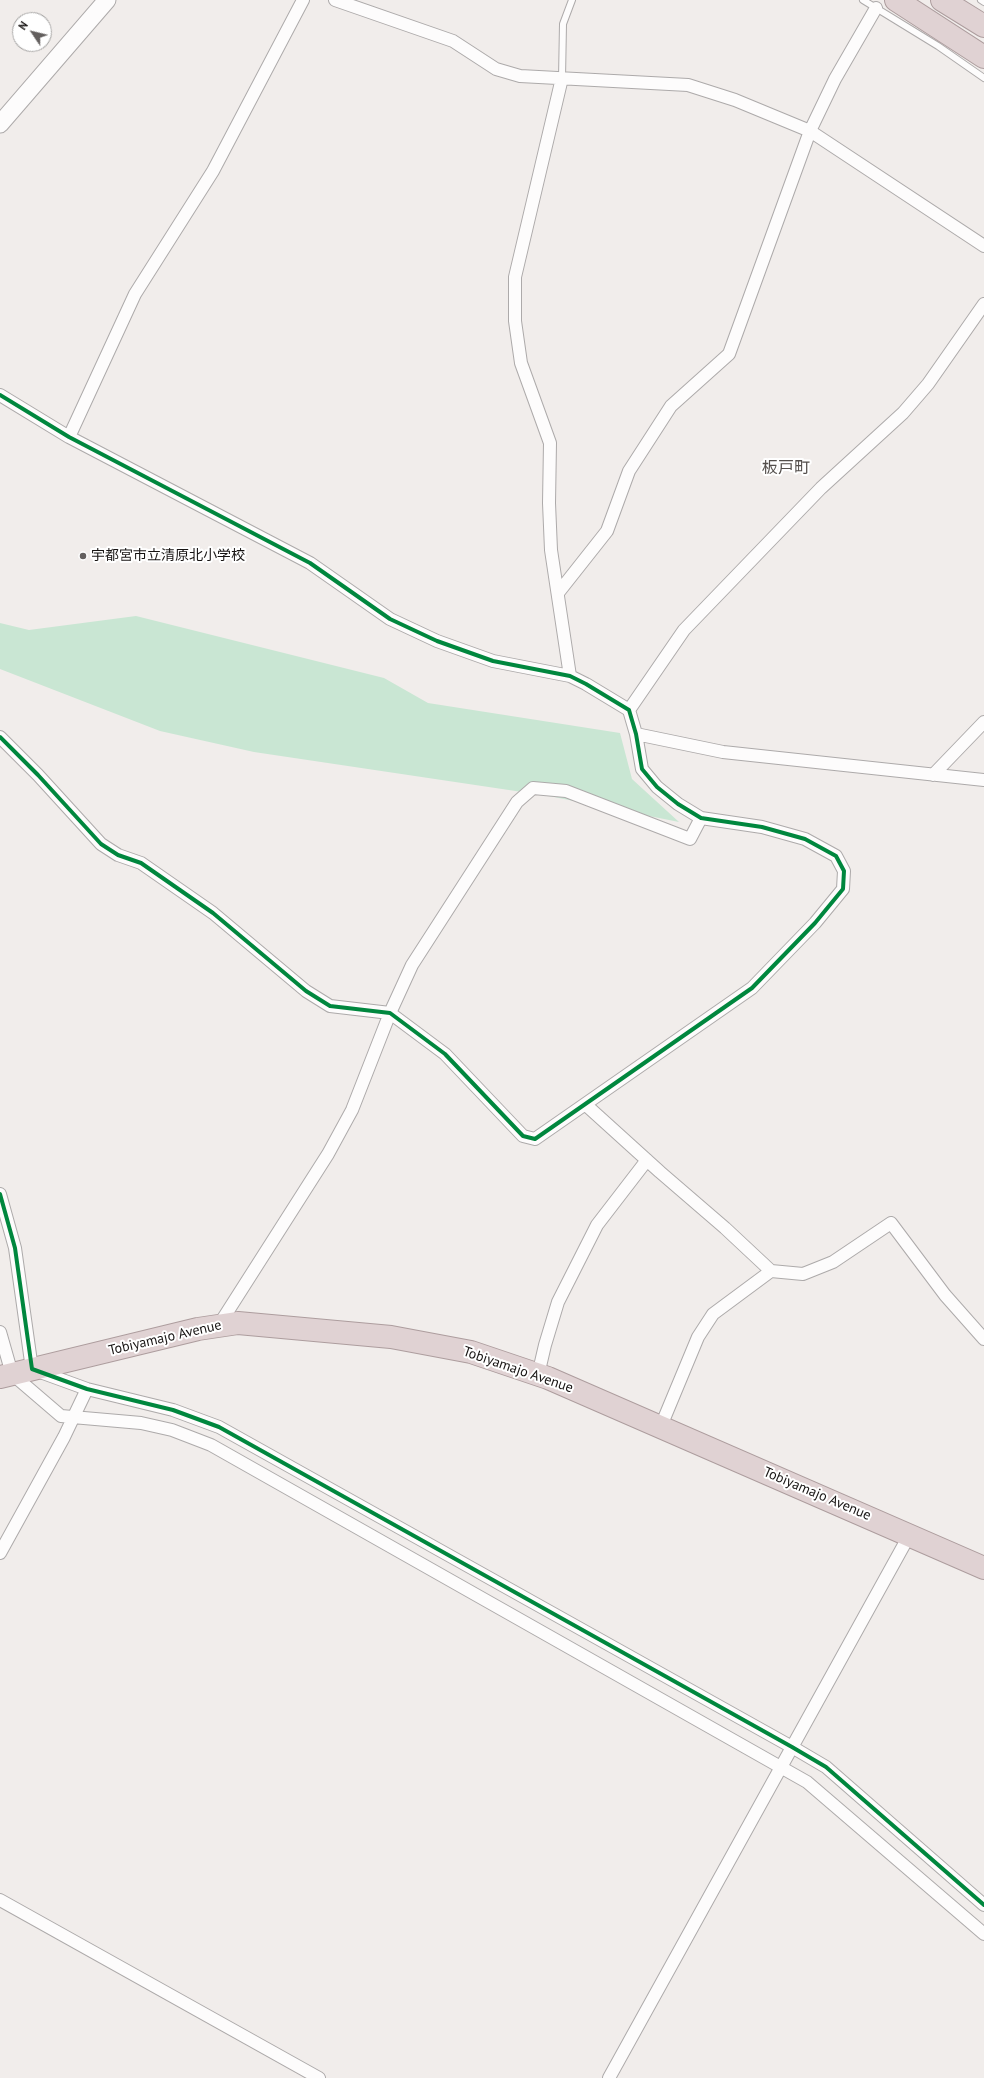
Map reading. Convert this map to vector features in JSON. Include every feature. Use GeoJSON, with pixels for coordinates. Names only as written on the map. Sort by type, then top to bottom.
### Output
{"type":"FeatureCollection","features":[{"type":"Feature","properties":{"kind":"highway"},"geometry":{"type":"LineString","coordinates":[[896,0],[984,57]]}},
{"type":"Feature","properties":{"kind":"highway"},"geometry":{"type":"LineString","coordinates":[[942,0],[984,26]]}},
{"type":"Feature","properties":{"kind":"highway","name":"Tobiyamajo Avenue"},"geometry":{"type":"LineString","coordinates":[[15,1374],[219,1325],[238,1323],[390,1337],[471,1352],[538,1374],[910,1534],[984,1568]]}},
{"type":"Feature","properties":{"kind":"street"},"geometry":{"type":"LineString","coordinates":[[0,124],[107,0]]}},
{"type":"Feature","properties":{"kind":"street"},"geometry":{"type":"LineString","coordinates":[[69,437],[135,294],[213,171],[303,0]]}},
{"type":"Feature","properties":{"kind":"street"},"geometry":{"type":"LineString","coordinates":[[335,0],[453,41],[496,69],[520,76],[688,85],[735,100],[810,132],[984,246]]}},
{"type":"Feature","properties":{"kind":"street"},"geometry":{"type":"LineString","coordinates":[[558,593],[607,531],[629,471],[671,406],[729,354],[810,132],[836,79],[876,8]]}},
{"type":"Feature","properties":{"kind":"street"},"geometry":{"type":"LineString","coordinates":[[562,78],[515,277],[515,321],[521,363],[550,443],[551,550],[570,676]]}},
{"type":"Feature","properties":{"kind":"street"},"geometry":{"type":"LineString","coordinates":[[629,710],[684,630],[821,488],[903,413],[928,384],[984,304]]}},
{"type":"Feature","properties":{"kind":"street"},"geometry":{"type":"LineString","coordinates":[[0,395],[69,437],[310,563],[390,619],[437,641],[493,661],[570,676],[629,710],[636,734],[642,769],[657,787],[678,804],[701,818],[762,827],[805,839],[836,856],[844,871],[843,889],[815,923],[752,988],[586,1105],[535,1139],[523,1136],[445,1054],[390,1013],[330,1006],[306,991],[213,913],[141,863],[118,856],[101,844],[38,775],[0,737]]}},
{"type":"Feature","properties":{"kind":"street"},"geometry":{"type":"LineString","coordinates":[[933,775],[984,722]]}},
{"type":"Feature","properties":{"kind":"street"},"geometry":{"type":"LineString","coordinates":[[636,734],[723,752],[984,780]]}},
{"type":"Feature","properties":{"kind":"street"},"geometry":{"type":"LineString","coordinates":[[219,1325],[328,1154],[352,1110],[390,1013],[412,965],[517,802],[533,788],[566,791],[690,839],[701,818]]}},
{"type":"Feature","properties":{"kind":"street"},"geometry":{"type":"LineString","coordinates":[[586,1105],[725,1228],[771,1271],[802,1274],[832,1262],[891,1223],[945,1296],[984,1339]]}},
{"type":"Feature","properties":{"kind":"street"},"geometry":{"type":"LineString","coordinates":[[538,1374],[558,1302],[597,1225],[647,1160]]}},
{"type":"Feature","properties":{"kind":"street"},"geometry":{"type":"LineString","coordinates":[[0,1194],[15,1248],[15,1374]]}},
{"type":"Feature","properties":{"kind":"street"},"geometry":{"type":"LineString","coordinates":[[661,1426],[698,1337],[714,1314],[771,1271]]}},
{"type":"Feature","properties":{"kind":"street"},"geometry":{"type":"LineString","coordinates":[[0,1332],[15,1374],[61,1416],[141,1423],[172,1430],[211,1445],[807,1782],[984,1934]]}},
{"type":"Feature","properties":{"kind":"street"},"geometry":{"type":"LineString","coordinates":[[15,1374],[87,1389],[173,1410],[219,1427],[826,1767],[984,1905]]}},
{"type":"Feature","properties":{"kind":"street"},"geometry":{"type":"LineString","coordinates":[[0,1553],[64,1437],[72,1417],[87,1389]]}},
{"type":"Feature","properties":{"kind":"street"},"geometry":{"type":"LineString","coordinates":[[609,2078],[910,1534]]}},
{"type":"Feature","properties":{"kind":"street"},"geometry":{"type":"LineString","coordinates":[[0,1900],[319,2078]]}},
{"type":"Feature","properties":{"kind":"lane"},"geometry":{"type":"LineString","coordinates":[[562,78],[563,24],[572,0]]}},
{"type":"Feature","properties":{"kind":"lane"},"geometry":{"type":"LineString","coordinates":[[863,0],[938,46],[984,78]]}},
{"type":"Feature","properties":{"kind":"green space"},"geometry":{"type":"Polygon","coordinates":[[[136,616],[384,678],[428,703],[620,733],[632,779],[679,822],[549,796],[254,752],[160,731],[0,669],[0,623],[29,630],[136,616]]]}},
{"type":"Feature","properties":{"kind":"cycle path"},"geometry":{"type":"LineString","coordinates":[[0,395],[69,437],[310,563],[390,619],[437,641],[493,661],[570,676],[586,684],[629,710],[636,734],[642,769],[657,787],[678,804],[701,818],[762,827],[805,839],[836,856],[844,871],[843,889],[815,923],[752,988],[535,1139],[523,1136],[445,1054],[390,1013],[330,1006],[306,991],[213,913],[141,863],[118,855],[101,844],[38,775],[0,737]]}},
{"type":"Feature","properties":{"kind":"cycle path"},"geometry":{"type":"LineString","coordinates":[[0,1194],[15,1248],[32,1369],[87,1389],[173,1410],[219,1427],[792,1747],[826,1767],[984,1905]]}},
{"type":"Feature","properties":{"kind":"place","name":"宇都宮市立清原北小学校"},"geometry":{"type":"Point","coordinates":[83,556]}},
{"type":"Feature","properties":{"kind":"district","name":"板戸町"},"geometry":{"type":"Point","coordinates":[786,468]}}]}
